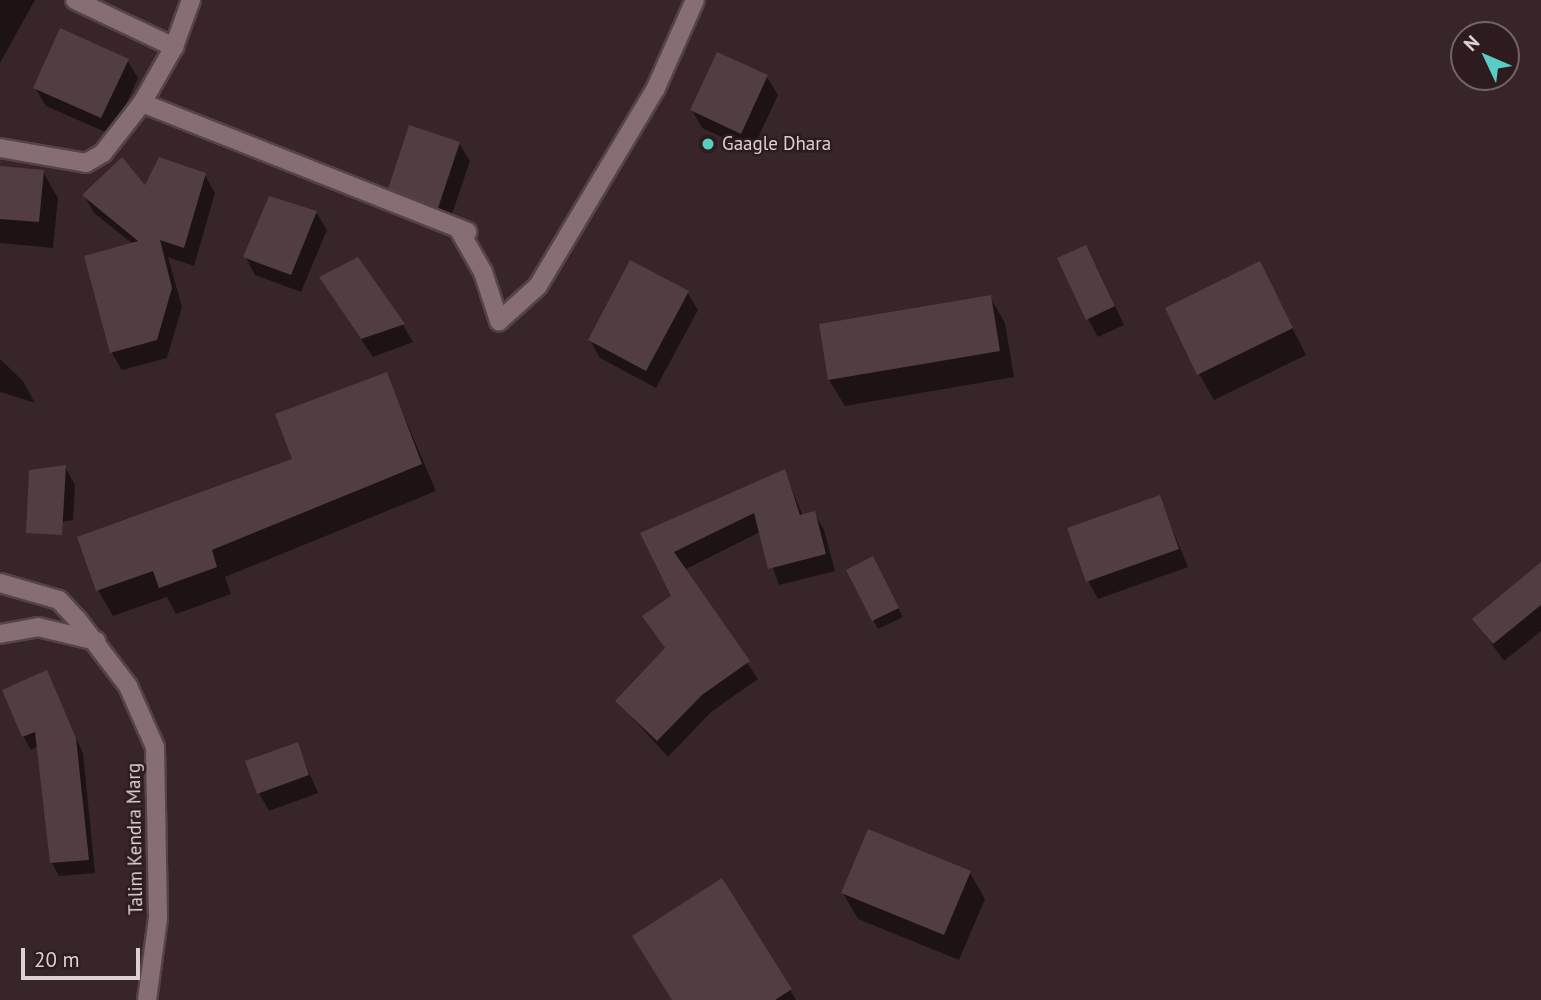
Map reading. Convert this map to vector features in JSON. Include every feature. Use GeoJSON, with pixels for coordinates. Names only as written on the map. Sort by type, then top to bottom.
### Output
{"type":"FeatureCollection","features":[{"type":"Feature","properties":{"kind":"street"},"geometry":{"type":"LineString","coordinates":[[75,0],[174,47]]}},
{"type":"Feature","properties":{"kind":"street"},"geometry":{"type":"LineString","coordinates":[[0,148],[86,163],[103,153],[142,103],[174,47],[191,0]]}},
{"type":"Feature","properties":{"kind":"street"},"geometry":{"type":"LineString","coordinates":[[458,228],[484,272],[499,321],[538,286],[656,88],[695,0]]}},
{"type":"Feature","properties":{"kind":"street"},"geometry":{"type":"LineString","coordinates":[[142,103],[476,235]]}},
{"type":"Feature","properties":{"kind":"street","name":"Talim Kendra Marg"},"geometry":{"type":"LineString","coordinates":[[0,583],[59,600],[96,641],[128,686],[155,747],[158,918],[147,1000]]}},
{"type":"Feature","properties":{"kind":"street"},"geometry":{"type":"LineString","coordinates":[[0,634],[38,627],[96,641]]}},
{"type":"Feature","properties":{"kind":"building"},"geometry":{"type":"Polygon","coordinates":[[[60,28],[129,59],[101,118],[33,88],[60,28]]]}},
{"type":"Feature","properties":{"kind":"building"},"geometry":{"type":"Polygon","coordinates":[[[717,52],[768,75],[741,134],[690,110],[717,52]]]}},
{"type":"Feature","properties":{"kind":"building"},"geometry":{"type":"Polygon","coordinates":[[[409,125],[460,142],[438,208],[388,189],[409,125]]]}},
{"type":"Feature","properties":{"kind":"building"},"geometry":{"type":"Polygon","coordinates":[[[122,157],[145,185],[159,157],[206,173],[184,248],[160,240],[172,288],[157,340],[110,353],[84,256],[138,241],[82,195],[122,157]]]}},
{"type":"Feature","properties":{"kind":"building"},"geometry":{"type":"Polygon","coordinates":[[[0,166],[44,170],[39,222],[0,219],[0,166]]]}},
{"type":"Feature","properties":{"kind":"building"},"geometry":{"type":"Polygon","coordinates":[[[269,196],[317,211],[291,275],[243,257],[269,196]]]}},
{"type":"Feature","properties":{"kind":"building"},"geometry":{"type":"Polygon","coordinates":[[[1086,245],[1115,306],[1086,320],[1057,258],[1086,245]]]}},
{"type":"Feature","properties":{"kind":"building"},"geometry":{"type":"Polygon","coordinates":[[[358,257],[405,324],[361,339],[319,277],[358,257]]]}},
{"type":"Feature","properties":{"kind":"building"},"geometry":{"type":"Polygon","coordinates":[[[630,260],[689,291],[646,371],[588,340],[630,260]]]}},
{"type":"Feature","properties":{"kind":"building"},"geometry":{"type":"Polygon","coordinates":[[[1260,261],[1293,328],[1197,375],[1165,308],[1260,261]]]}},
{"type":"Feature","properties":{"kind":"building"},"geometry":{"type":"Polygon","coordinates":[[[991,295],[1000,351],[828,380],[819,324],[991,295]]]}},
{"type":"Feature","properties":{"kind":"building"},"geometry":{"type":"Polygon","coordinates":[[[387,372],[422,464],[212,550],[217,567],[159,588],[153,571],[96,591],[77,537],[292,459],[275,414],[387,372]]]}},
{"type":"Feature","properties":{"kind":"building"},"geometry":{"type":"Polygon","coordinates":[[[66,465],[62,535],[26,533],[29,470],[66,465]]]}},
{"type":"Feature","properties":{"kind":"building"},"geometry":{"type":"Polygon","coordinates":[[[785,469],[800,515],[815,511],[826,554],[768,569],[754,513],[674,552],[750,661],[702,695],[657,741],[615,701],[665,648],[642,616],[671,596],[640,533],[785,469]]]}},
{"type":"Feature","properties":{"kind":"building"},"geometry":{"type":"Polygon","coordinates":[[[1160,495],[1179,549],[1086,582],[1067,528],[1160,495]]]}},
{"type":"Feature","properties":{"kind":"building"},"geometry":{"type":"Polygon","coordinates":[[[873,556],[899,608],[872,621],[846,570],[873,556]]]}},
{"type":"Feature","properties":{"kind":"building"},"geometry":{"type":"Polygon","coordinates":[[[1541,562],[1541,605],[1493,644],[1472,619],[1541,562]]]}},
{"type":"Feature","properties":{"kind":"building"},"geometry":{"type":"Polygon","coordinates":[[[47,670],[76,738],[89,860],[50,863],[35,732],[22,737],[2,690],[47,670]]]}},
{"type":"Feature","properties":{"kind":"building"},"geometry":{"type":"Polygon","coordinates":[[[298,742],[309,775],[257,794],[245,761],[298,742]]]}},
{"type":"Feature","properties":{"kind":"building"},"geometry":{"type":"Polygon","coordinates":[[[868,829],[971,871],[944,935],[841,893],[868,829]]]}},
{"type":"Feature","properties":{"kind":"building"},"geometry":{"type":"Polygon","coordinates":[[[722,878],[792,989],[775,1000],[672,1000],[632,936],[722,878]]]}},
{"type":"Feature","properties":{"kind":"place","name":"Gaagle Dhara"},"geometry":{"type":"Point","coordinates":[708,144]}}]}
